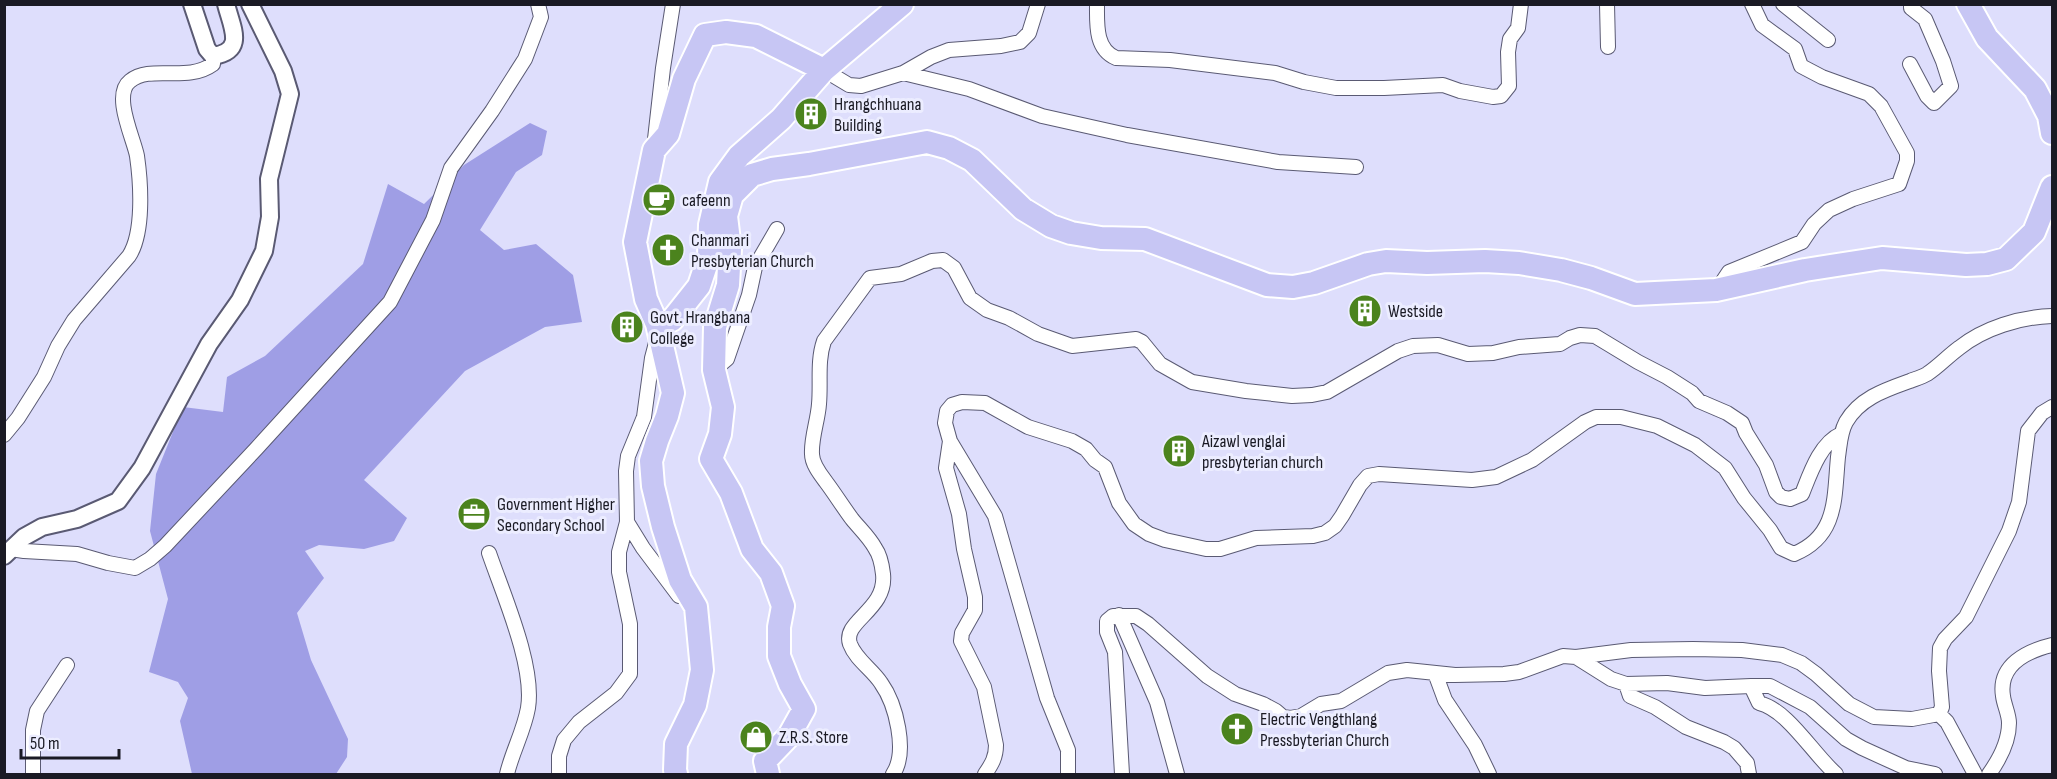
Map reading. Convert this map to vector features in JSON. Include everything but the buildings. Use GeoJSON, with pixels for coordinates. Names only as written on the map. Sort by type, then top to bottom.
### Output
{"type":"FeatureCollection","features":[{"type":"Feature","properties":{"kind":"main road"},"geometry":{"type":"LineString","coordinates":[[658,328],[672,320],[699,286],[709,256],[710,225],[720,182],[739,156],[781,119],[824,70],[902,4]]}},
{"type":"Feature","properties":{"kind":"main road"},"geometry":{"type":"LineString","coordinates":[[1968,4],[1987,38],[2035,89],[2049,116],[2052,133]]}},
{"type":"Feature","properties":{"kind":"main road"},"geometry":{"type":"LineString","coordinates":[[676,774],[676,744],[695,705],[702,670],[696,607],[680,580],[653,486],[651,461],[673,393],[658,328],[646,299],[635,242],[654,150],[668,134],[684,79],[705,35],[726,32],[756,36],[824,70]]}},
{"type":"Feature","properties":{"kind":"main road"},"geometry":{"type":"LineString","coordinates":[[768,774],[765,760],[789,736],[804,709],[790,684],[779,656],[779,627],[783,606],[771,573],[752,549],[731,493],[711,459],[720,434],[723,407],[714,370],[716,327],[728,285],[729,249],[726,216],[732,195],[752,175],[772,169],[927,142],[949,148],[972,160],[1023,209],[1051,226],[1071,233],[1101,238],[1145,239],[1267,285],[1293,287],[1314,283],[1368,264],[1386,261],[1427,263],[1485,261],[1519,262],[1561,270],[1635,294],[1716,290],[1804,270],[1882,258],[1966,265],[2006,260],[2034,232],[2052,187]]}},
{"type":"Feature","properties":{"kind":"street"},"geometry":{"type":"LineString","coordinates":[[4,435],[18,418],[44,377],[58,346],[74,320],[135,247],[140,200],[136,155],[125,117],[123,97],[125,88],[129,82],[146,74],[199,72],[213,64],[213,56],[207,49],[192,4]]}},
{"type":"Feature","properties":{"kind":"street"},"geometry":{"type":"LineString","coordinates":[[213,56],[232,49],[234,37],[226,4]]}},
{"type":"Feature","properties":{"kind":"street"},"geometry":{"type":"LineString","coordinates":[[8,553],[24,537],[42,527],[77,519],[118,501],[142,468],[209,344],[240,300],[264,251],[270,217],[269,179],[290,94],[283,71],[250,4]]}},
{"type":"Feature","properties":{"kind":"street"},"geometry":{"type":"LineString","coordinates":[[8,553],[24,551],[77,554],[135,568],[165,546],[390,302],[433,220],[451,168],[492,111],[525,59],[541,17],[538,4]]}},
{"type":"Feature","properties":{"kind":"street"},"geometry":{"type":"LineString","coordinates":[[654,150],[663,68],[674,4]]}},
{"type":"Feature","properties":{"kind":"street"},"geometry":{"type":"LineString","coordinates":[[824,70],[854,87],[903,73],[949,50],[1001,46],[1020,42],[1029,33],[1038,4]]}},
{"type":"Feature","properties":{"kind":"street"},"geometry":{"type":"LineString","coordinates":[[1097,4],[1096,21],[1100,42],[1109,55],[1116,58],[1170,60],[1275,73],[1336,88],[1443,85],[1460,91],[1493,97],[1501,96],[1509,86],[1508,52],[1510,39],[1518,28],[1521,4]]}},
{"type":"Feature","properties":{"kind":"street"},"geometry":{"type":"LineString","coordinates":[[1607,4],[1608,47]]}},
{"type":"Feature","properties":{"kind":"street"},"geometry":{"type":"LineString","coordinates":[[1716,290],[1729,272],[1802,242],[1814,224],[1829,210],[1853,199],[1899,184],[1907,161],[1907,153],[1881,106],[1869,94],[1822,77],[1801,66],[1795,49],[1762,25],[1752,4]]}},
{"type":"Feature","properties":{"kind":"street"},"geometry":{"type":"LineString","coordinates":[[1783,4],[1828,40]]}},
{"type":"Feature","properties":{"kind":"street"},"geometry":{"type":"LineString","coordinates":[[1910,64],[1927,96],[1934,103],[1951,86],[1925,19],[1911,8],[1911,4]]}},
{"type":"Feature","properties":{"kind":"street"},"geometry":{"type":"LineString","coordinates":[[903,73],[969,89],[1042,116],[1127,135],[1278,162],[1356,167]]}},
{"type":"Feature","properties":{"kind":"street"},"geometry":{"type":"LineString","coordinates":[[714,370],[727,359],[749,295],[755,267],[777,229]]}},
{"type":"Feature","properties":{"kind":"street"},"geometry":{"type":"LineString","coordinates":[[893,774],[896,771],[900,752],[895,713],[881,683],[855,654],[849,639],[853,626],[877,602],[884,577],[882,566],[876,548],[851,518],[819,472],[812,454],[819,405],[820,352],[824,341],[870,278],[901,274],[932,261],[943,260],[954,268],[970,298],[987,310],[1009,318],[1038,334],[1072,346],[1136,339],[1142,342],[1160,364],[1192,382],[1273,395],[1312,395],[1327,392],[1398,351],[1413,346],[1438,345],[1468,354],[1493,353],[1519,347],[1560,344],[1580,335],[1595,336],[1667,377],[1700,401],[1727,413],[1742,423],[1766,465],[1776,492],[1781,497],[1790,499],[1802,494],[1812,470],[1829,441],[1840,434],[1857,407],[1882,391],[1926,375],[1959,347],[1991,328],[2035,317],[2052,316]]}},
{"type":"Feature","properties":{"kind":"street"},"geometry":{"type":"LineString","coordinates":[[559,774],[559,756],[564,740],[579,723],[616,693],[630,674],[630,624],[619,572],[619,552],[627,522],[628,456],[644,417],[658,328]]}},
{"type":"Feature","properties":{"kind":"street"},"geometry":{"type":"LineString","coordinates":[[1068,774],[1068,750],[1047,698],[995,516],[950,441],[945,423],[947,411],[952,405],[962,402],[985,403],[1028,427],[1059,435],[1086,449],[1105,467],[1126,514],[1134,524],[1149,534],[1186,545],[1220,549],[1256,538],[1313,536],[1325,533],[1335,526],[1368,476],[1378,474],[1472,480],[1496,477],[1532,460],[1585,422],[1596,417],[1621,417],[1657,426],[1695,445],[1725,468],[1781,548],[1794,554],[1817,540],[1828,528],[1835,488],[1840,434]]}},
{"type":"Feature","properties":{"kind":"street"},"geometry":{"type":"LineString","coordinates":[[1940,714],[1942,707],[1940,648],[1966,617],[2009,531],[2019,502],[2028,431],[2042,413],[2052,407]]}},
{"type":"Feature","properties":{"kind":"street"},"geometry":{"type":"LineString","coordinates":[[950,441],[946,468],[959,514],[975,597],[975,610],[962,633],[961,641],[984,687],[996,745],[996,753],[985,774]]}},
{"type":"Feature","properties":{"kind":"street"},"geometry":{"type":"LineString","coordinates":[[627,522],[680,598],[683,601],[692,600]]}},
{"type":"Feature","properties":{"kind":"street"},"geometry":{"type":"LineString","coordinates":[[489,553],[519,643],[529,690],[528,708],[507,774]]}},
{"type":"Feature","properties":{"kind":"street"},"geometry":{"type":"LineString","coordinates":[[1122,774],[1115,652],[1107,632],[1107,621],[1119,615],[1136,616],[1207,676],[1235,694],[1269,708],[1283,717],[1290,718],[1301,716],[1321,704],[1341,701],[1388,673],[1407,670],[1434,673],[1504,674],[1519,672],[1563,656],[1576,657],[1631,650],[1693,649],[1742,650],[1782,655],[1801,663],[1850,704],[1874,717],[1912,719],[1940,714]]}},
{"type":"Feature","properties":{"kind":"street"},"geometry":{"type":"LineString","coordinates":[[1119,615],[1157,702],[1177,774]]}},
{"type":"Feature","properties":{"kind":"street"},"geometry":{"type":"LineString","coordinates":[[1989,774],[2006,743],[2010,723],[2002,694],[2002,682],[2019,658],[2052,645]]}},
{"type":"Feature","properties":{"kind":"street"},"geometry":{"type":"LineString","coordinates":[[1576,657],[1611,679],[1626,684],[1667,683],[1705,688],[1770,686],[1810,707],[1846,739],[1862,748],[1906,768],[1935,774]]}},
{"type":"Feature","properties":{"kind":"street"},"geometry":{"type":"LineString","coordinates":[[33,774],[33,730],[37,711],[67,665]]}},
{"type":"Feature","properties":{"kind":"street"},"geometry":{"type":"LineString","coordinates":[[1434,673],[1445,700],[1475,745],[1489,774]]}},
{"type":"Feature","properties":{"kind":"street"},"geometry":{"type":"LineString","coordinates":[[1626,684],[1630,696],[1655,706],[1686,727],[1734,748],[1747,763],[1749,774]]}},
{"type":"Feature","properties":{"kind":"street"},"geometry":{"type":"LineString","coordinates":[[1751,686],[1759,703],[1769,705],[1792,725],[1836,774]]}},
{"type":"Feature","properties":{"kind":"street"},"geometry":{"type":"LineString","coordinates":[[1940,714],[1947,722],[1975,774]]}},
{"type":"Feature","properties":{"kind":"shaded area"},"geometry":{"type":"Polygon","coordinates":[[[530,123],[547,131],[542,155],[516,172],[480,230],[504,250],[536,244],[573,275],[582,322],[545,327],[465,371],[364,480],[407,518],[394,541],[364,549],[319,545],[305,551],[324,578],[297,613],[311,660],[348,739],[347,757],[336,774],[192,774],[180,721],[188,698],[178,682],[149,672],[168,599],[150,531],[156,474],[183,407],[223,412],[227,377],[265,356],[363,264],[388,184],[424,204],[464,165],[530,123]]]}},
{"type":"Feature","properties":{"kind":"place","name":"Hrangchhuana Building"},"geometry":{"type":"Point","coordinates":[811,114]}},
{"type":"Feature","properties":{"kind":"place","name":"cafeenn"},"geometry":{"type":"Point","coordinates":[659,200]}},
{"type":"Feature","properties":{"kind":"place","name":"Chanmari Presbyterian Church"},"geometry":{"type":"Point","coordinates":[668,250]}},
{"type":"Feature","properties":{"kind":"place","name":"Westside"},"geometry":{"type":"Point","coordinates":[1365,311]}},
{"type":"Feature","properties":{"kind":"place","name":"Govt. Hrangbana College"},"geometry":{"type":"Point","coordinates":[627,327]}},
{"type":"Feature","properties":{"kind":"place","name":"Aizawl venglai presbyterian church"},"geometry":{"type":"Point","coordinates":[1179,451]}},
{"type":"Feature","properties":{"kind":"place","name":"Government Higher Secondary School"},"geometry":{"type":"Point","coordinates":[474,514]}},
{"type":"Feature","properties":{"kind":"place","name":"Electric Vengthlang Pressbyterian Church"},"geometry":{"type":"Point","coordinates":[1237,729]}},
{"type":"Feature","properties":{"kind":"place","name":"Z.R.S. Store"},"geometry":{"type":"Point","coordinates":[756,737]}}]}
